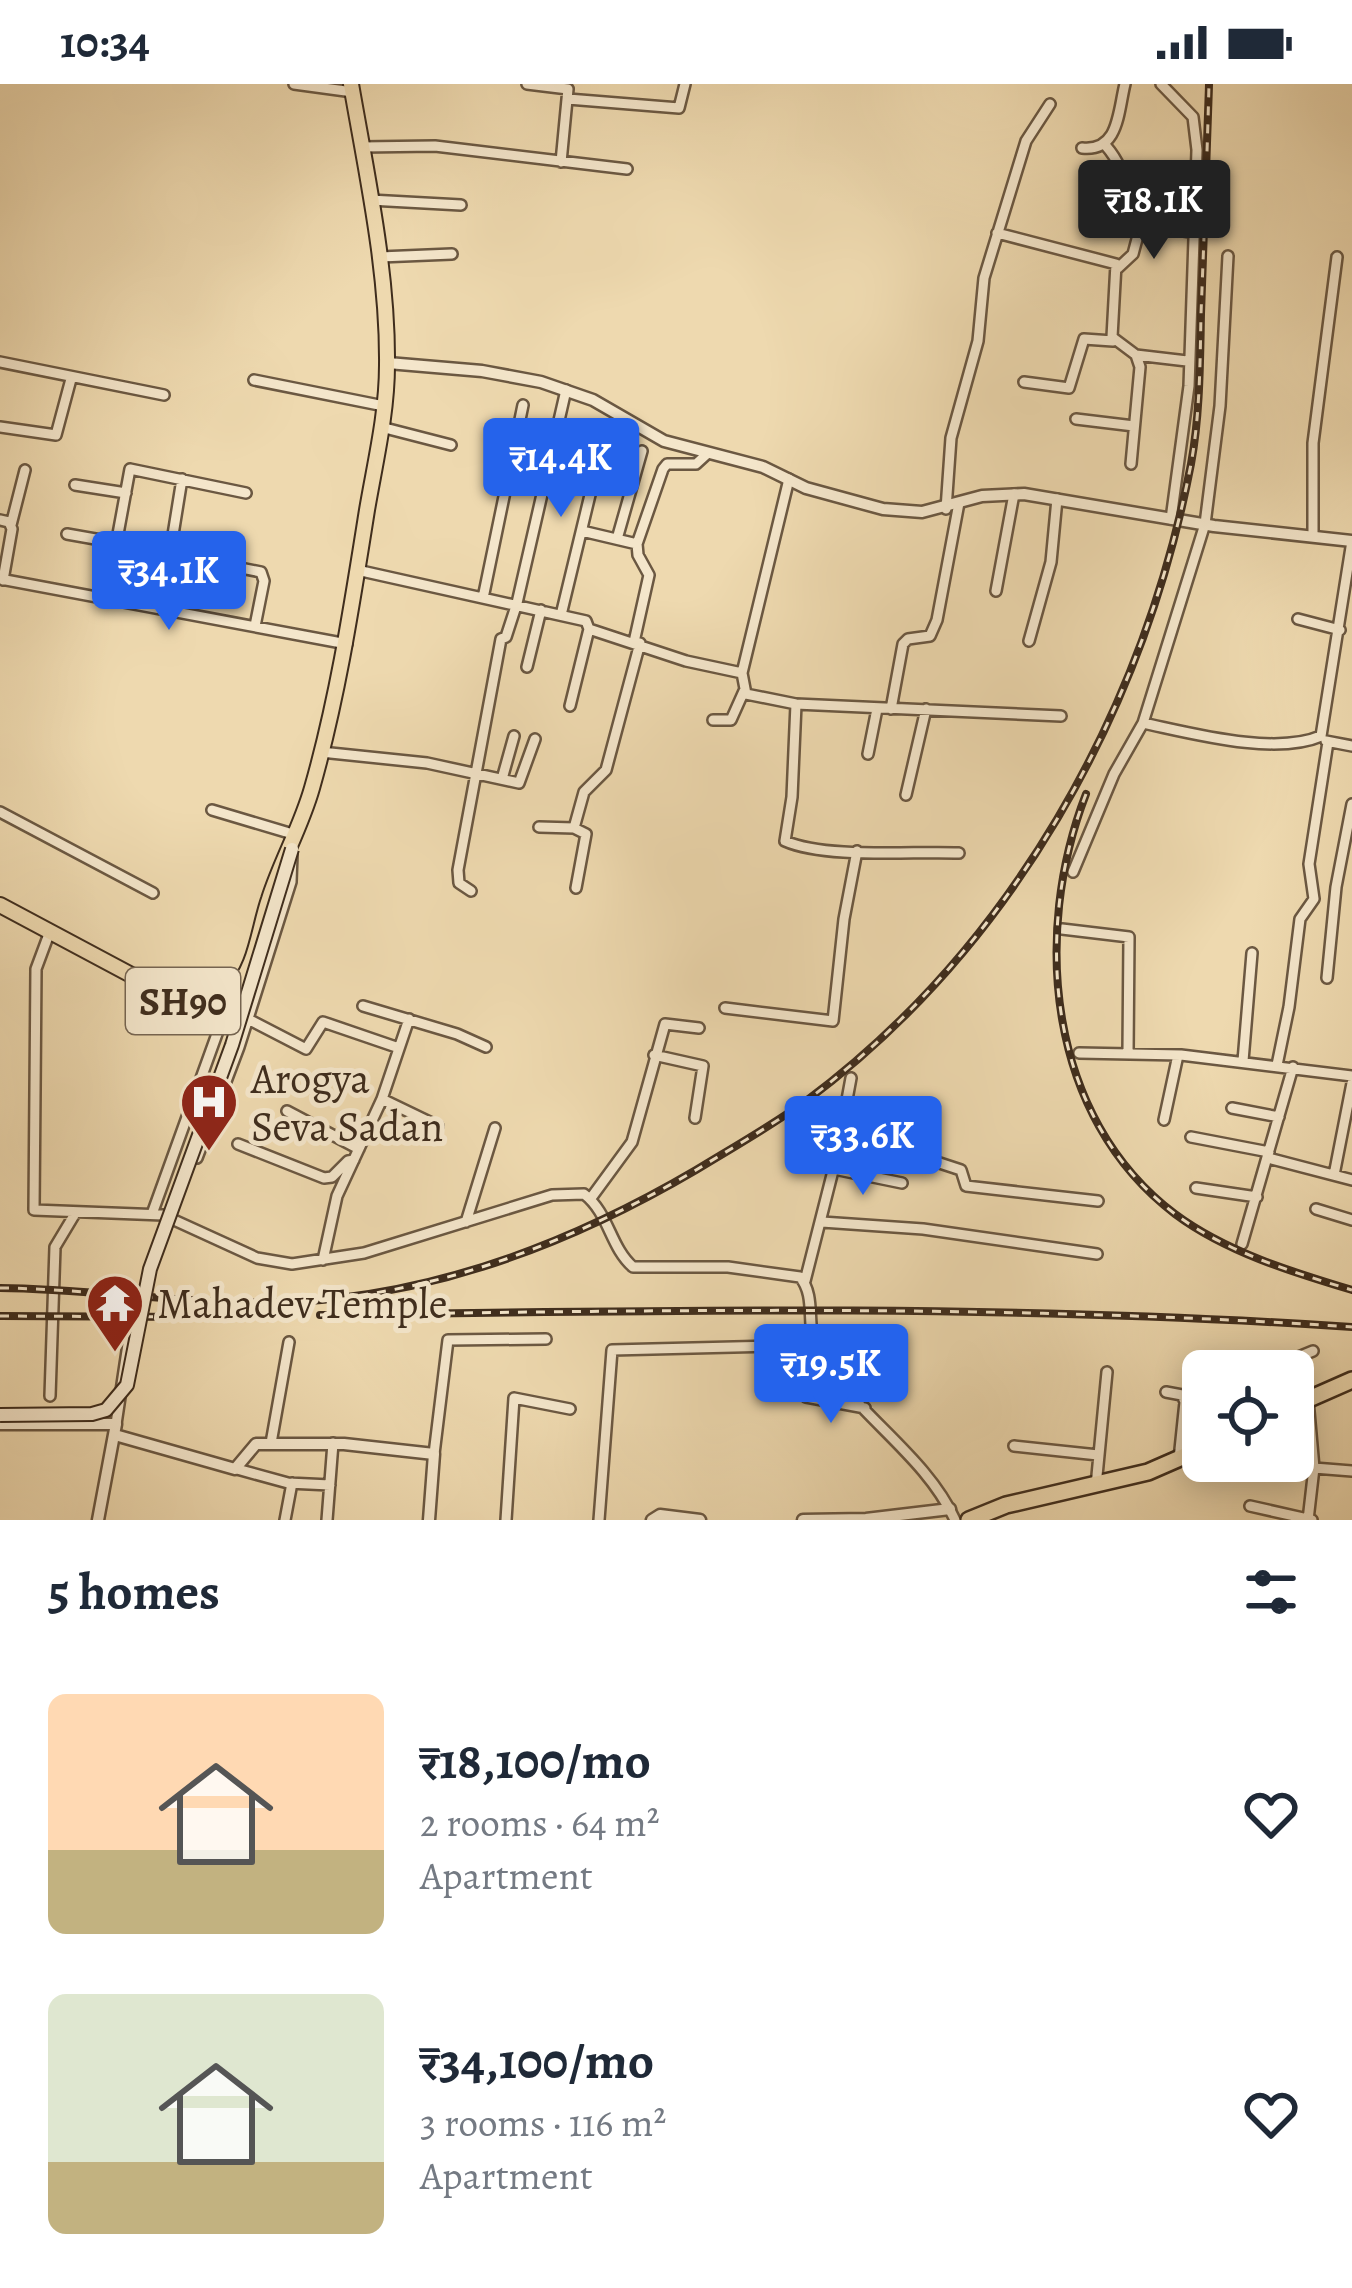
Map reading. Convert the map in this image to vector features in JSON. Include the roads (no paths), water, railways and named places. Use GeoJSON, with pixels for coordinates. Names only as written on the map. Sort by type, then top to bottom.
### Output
{"type":"FeatureCollection","features":[{"type":"Feature","properties":{"kind":"highway"},"geometry":{"type":"LineString","coordinates":[[1314,1397],[1352,1380]]}},
{"type":"Feature","properties":{"kind":"highway"},"geometry":{"type":"LineString","coordinates":[[969,1520],[1006,1505],[1096,1486],[1182,1458]]}},
{"type":"Feature","properties":{"kind":"main road","name":"SH90"},"geometry":{"type":"LineString","coordinates":[[0,905],[166,996],[193,1003],[226,995],[242,980],[322,752],[347,644],[382,427],[388,363],[378,257],[352,88]]}},
{"type":"Feature","properties":{"kind":"main road"},"geometry":{"type":"LineString","coordinates":[[0,1419],[92,1414],[119,1399],[127,1385],[150,1268],[232,1045],[294,842]]}},
{"type":"Feature","properties":{"kind":"street"},"geometry":{"type":"LineString","coordinates":[[294,84],[352,88]]}},
{"type":"Feature","properties":{"kind":"street"},"geometry":{"type":"LineString","coordinates":[[527,84],[566,87],[561,162]]}},
{"type":"Feature","properties":{"kind":"street"},"geometry":{"type":"LineString","coordinates":[[568,99],[680,108],[685,84]]}},
{"type":"Feature","properties":{"kind":"street"},"geometry":{"type":"LineString","coordinates":[[1106,146],[1125,84]]}},
{"type":"Feature","properties":{"kind":"street"},"geometry":{"type":"LineString","coordinates":[[1161,84],[1188,108],[1196,127],[1187,406],[1172,519]]}},
{"type":"Feature","properties":{"kind":"street"},"geometry":{"type":"LineString","coordinates":[[946,509],[953,423],[978,341],[982,287],[1026,141],[1050,104]]}},
{"type":"Feature","properties":{"kind":"street"},"geometry":{"type":"LineString","coordinates":[[362,147],[435,146],[627,169]]}},
{"type":"Feature","properties":{"kind":"street"},"geometry":{"type":"LineString","coordinates":[[1082,148],[1106,146]]}},
{"type":"Feature","properties":{"kind":"street"},"geometry":{"type":"LineString","coordinates":[[1106,146],[1123,168],[1125,191],[1141,224],[1133,254],[1118,268],[1113,340]]}},
{"type":"Feature","properties":{"kind":"street"},"geometry":{"type":"LineString","coordinates":[[370,200],[461,205]]}},
{"type":"Feature","properties":{"kind":"street"},"geometry":{"type":"LineString","coordinates":[[1141,224],[1196,233]]}},
{"type":"Feature","properties":{"kind":"street"},"geometry":{"type":"LineString","coordinates":[[997,233],[1113,262],[1118,268]]}},
{"type":"Feature","properties":{"kind":"street"},"geometry":{"type":"LineString","coordinates":[[378,257],[452,254]]}},
{"type":"Feature","properties":{"kind":"street"},"geometry":{"type":"LineString","coordinates":[[1073,872],[1114,774],[1143,723],[1201,524],[1220,406],[1228,256]]}},
{"type":"Feature","properties":{"kind":"street"},"geometry":{"type":"LineString","coordinates":[[1313,536],[1313,442],[1337,257]]}},
{"type":"Feature","properties":{"kind":"street"},"geometry":{"type":"LineString","coordinates":[[1024,382],[1069,388],[1084,340],[1113,340],[1136,355],[1187,361]]}},
{"type":"Feature","properties":{"kind":"street"},"geometry":{"type":"LineString","coordinates":[[1131,464],[1140,367],[1136,355]]}},
{"type":"Feature","properties":{"kind":"street"},"geometry":{"type":"LineString","coordinates":[[0,362],[164,395]]}},
{"type":"Feature","properties":{"kind":"street"},"geometry":{"type":"LineString","coordinates":[[388,363],[509,375],[566,390],[614,411],[646,434],[763,467],[806,488],[884,508],[922,512],[1014,494],[1201,524],[1352,541],[1325,722],[1321,736],[1315,739]]}},
{"type":"Feature","properties":{"kind":"street"},"geometry":{"type":"LineString","coordinates":[[0,428],[57,434],[71,379]]}},
{"type":"Feature","properties":{"kind":"street"},"geometry":{"type":"LineString","coordinates":[[254,380],[384,406]]}},
{"type":"Feature","properties":{"kind":"street"},"geometry":{"type":"LineString","coordinates":[[471,891],[460,883],[458,871],[501,639],[506,637],[517,603],[566,390]]}},
{"type":"Feature","properties":{"kind":"street"},"geometry":{"type":"LineString","coordinates":[[483,598],[523,405]]}},
{"type":"Feature","properties":{"kind":"street"},"geometry":{"type":"LineString","coordinates":[[1076,419],[1134,426]]}},
{"type":"Feature","properties":{"kind":"street"},"geometry":{"type":"LineString","coordinates":[[382,427],[452,446]]}},
{"type":"Feature","properties":{"kind":"street"},"geometry":{"type":"LineString","coordinates":[[561,614],[604,437]]}},
{"type":"Feature","properties":{"kind":"street"},"geometry":{"type":"LineString","coordinates":[[616,539],[642,451]]}},
{"type":"Feature","properties":{"kind":"street"},"geometry":{"type":"LineString","coordinates":[[574,828],[584,792],[606,770],[649,575],[637,544],[664,466],[696,464],[708,453]]}},
{"type":"Feature","properties":{"kind":"street"},"geometry":{"type":"LineString","coordinates":[[512,460],[593,483]]}},
{"type":"Feature","properties":{"kind":"street"},"geometry":{"type":"LineString","coordinates":[[106,599],[132,468],[246,493]]}},
{"type":"Feature","properties":{"kind":"street"},"geometry":{"type":"LineString","coordinates":[[25,470],[1,579],[347,644]]}},
{"type":"Feature","properties":{"kind":"street"},"geometry":{"type":"LineString","coordinates":[[161,609],[182,478]]}},
{"type":"Feature","properties":{"kind":"street"},"geometry":{"type":"LineString","coordinates":[[713,720],[731,720],[745,691],[742,674],[789,479]]}},
{"type":"Feature","properties":{"kind":"street"},"geometry":{"type":"LineString","coordinates":[[75,485],[126,493]]}},
{"type":"Feature","properties":{"kind":"street"},"geometry":{"type":"LineString","coordinates":[[996,591],[1014,494]]}},
{"type":"Feature","properties":{"kind":"street"},"geometry":{"type":"LineString","coordinates":[[1029,641],[1049,570],[1057,499]]}},
{"type":"Feature","properties":{"kind":"street"},"geometry":{"type":"LineString","coordinates":[[891,709],[903,644],[930,636],[937,620],[959,503]]}},
{"type":"Feature","properties":{"kind":"street"},"geometry":{"type":"LineString","coordinates":[[0,520],[11,525]]}},
{"type":"Feature","properties":{"kind":"street"},"geometry":{"type":"LineString","coordinates":[[582,531],[637,544]]}},
{"type":"Feature","properties":{"kind":"street"},"geometry":{"type":"LineString","coordinates":[[67,534],[118,544]]}},
{"type":"Feature","properties":{"kind":"street"},"geometry":{"type":"LineString","coordinates":[[170,554],[261,572],[255,626]]}},
{"type":"Feature","properties":{"kind":"street"},"geometry":{"type":"LineString","coordinates":[[358,570],[586,621],[589,629],[570,706]]}},
{"type":"Feature","properties":{"kind":"street"},"geometry":{"type":"LineString","coordinates":[[527,667],[541,610]]}},
{"type":"Feature","properties":{"kind":"street"},"geometry":{"type":"LineString","coordinates":[[1298,620],[1340,630]]}},
{"type":"Feature","properties":{"kind":"street"},"geometry":{"type":"LineString","coordinates":[[589,629],[742,674]]}},
{"type":"Feature","properties":{"kind":"street"},"geometry":{"type":"LineString","coordinates":[[745,691],[756,698],[796,704],[1061,716]]}},
{"type":"Feature","properties":{"kind":"street"},"geometry":{"type":"LineString","coordinates":[[796,704],[785,842],[857,851],[958,853]]}},
{"type":"Feature","properties":{"kind":"street"},"geometry":{"type":"LineString","coordinates":[[868,754],[877,709]]}},
{"type":"Feature","properties":{"kind":"street"},"geometry":{"type":"LineString","coordinates":[[907,796],[926,709]]}},
{"type":"Feature","properties":{"kind":"street"},"geometry":{"type":"LineString","coordinates":[[1143,723],[1257,743],[1315,739],[1352,746]]}},
{"type":"Feature","properties":{"kind":"street"},"geometry":{"type":"LineString","coordinates":[[502,779],[514,736]]}},
{"type":"Feature","properties":{"kind":"street"},"geometry":{"type":"LineString","coordinates":[[322,752],[397,758],[519,783],[535,739]]}},
{"type":"Feature","properties":{"kind":"street"},"geometry":{"type":"LineString","coordinates":[[1277,1065],[1300,919],[1314,898],[1309,865],[1328,742]]}},
{"type":"Feature","properties":{"kind":"street"},"geometry":{"type":"LineString","coordinates":[[1327,978],[1336,887],[1352,804]]}},
{"type":"Feature","properties":{"kind":"street"},"geometry":{"type":"LineString","coordinates":[[172,1218],[248,1019],[291,882],[294,842],[212,810]]}},
{"type":"Feature","properties":{"kind":"street"},"geometry":{"type":"LineString","coordinates":[[0,812],[153,893]]}},
{"type":"Feature","properties":{"kind":"street"},"geometry":{"type":"LineString","coordinates":[[539,826],[574,828],[587,836],[577,888]]}},
{"type":"Feature","properties":{"kind":"street"},"geometry":{"type":"LineString","coordinates":[[725,1008],[833,1021],[857,851]]}},
{"type":"Feature","properties":{"kind":"street"},"geometry":{"type":"LineString","coordinates":[[1062,929],[1129,937],[1128,1053]]}},
{"type":"Feature","properties":{"kind":"street"},"geometry":{"type":"LineString","coordinates":[[49,934],[36,969],[36,1211],[172,1218],[268,1262],[292,1264],[364,1253],[577,1192],[591,1198],[633,1267],[752,1269],[791,1274],[805,1281]]}},
{"type":"Feature","properties":{"kind":"street"},"geometry":{"type":"LineString","coordinates":[[1243,1061],[1252,953]]}},
{"type":"Feature","properties":{"kind":"street"},"geometry":{"type":"LineString","coordinates":[[152,1214],[226,1009],[226,995]]}},
{"type":"Feature","properties":{"kind":"street"},"geometry":{"type":"LineString","coordinates":[[363,1006],[486,1047]]}},
{"type":"Feature","properties":{"kind":"street"},"geometry":{"type":"LineString","coordinates":[[248,1019],[306,1049],[323,1022],[399,1048]]}},
{"type":"Feature","properties":{"kind":"street"},"geometry":{"type":"LineString","coordinates":[[323,1260],[340,1191],[382,1099],[409,1019]]}},
{"type":"Feature","properties":{"kind":"street"},"geometry":{"type":"LineString","coordinates":[[591,1198],[632,1142],[654,1054],[667,1023],[699,1028]]}},
{"type":"Feature","properties":{"kind":"street"},"geometry":{"type":"LineString","coordinates":[[1079,1053],[1178,1054],[1293,1067],[1352,1080],[1334,1175]]}},
{"type":"Feature","properties":{"kind":"street"},"geometry":{"type":"LineString","coordinates":[[654,1054],[703,1066],[695,1118]]}},
{"type":"Feature","properties":{"kind":"street"},"geometry":{"type":"LineString","coordinates":[[1164,1120],[1178,1054]]}},
{"type":"Feature","properties":{"kind":"street"},"geometry":{"type":"LineString","coordinates":[[1242,1244],[1293,1067]]}},
{"type":"Feature","properties":{"kind":"street"},"geometry":{"type":"LineString","coordinates":[[851,1078],[805,1281],[814,1345],[953,1515]]}},
{"type":"Feature","properties":{"kind":"street"},"geometry":{"type":"LineString","coordinates":[[382,1099],[438,1126]]}},
{"type":"Feature","properties":{"kind":"street"},"geometry":{"type":"LineString","coordinates":[[1232,1108],[1279,1117]]}},
{"type":"Feature","properties":{"kind":"street"},"geometry":{"type":"LineString","coordinates":[[287,1111],[357,1155]]}},
{"type":"Feature","properties":{"kind":"street"},"geometry":{"type":"LineString","coordinates":[[466,1222],[495,1128]]}},
{"type":"Feature","properties":{"kind":"street"},"geometry":{"type":"LineString","coordinates":[[1191,1137],[1352,1180]]}},
{"type":"Feature","properties":{"kind":"street"},"geometry":{"type":"LineString","coordinates":[[238,1144],[324,1178],[332,1177],[357,1155]]}},
{"type":"Feature","properties":{"kind":"street"},"geometry":{"type":"LineString","coordinates":[[839,1145],[921,1156],[961,1170],[966,1186],[1098,1201]]}},
{"type":"Feature","properties":{"kind":"street"},"geometry":{"type":"LineString","coordinates":[[834,1169],[902,1183]]}},
{"type":"Feature","properties":{"kind":"street"},"geometry":{"type":"LineString","coordinates":[[1196,1188],[1258,1197]]}},
{"type":"Feature","properties":{"kind":"street"},"geometry":{"type":"LineString","coordinates":[[1316,1209],[1352,1220]]}},
{"type":"Feature","properties":{"kind":"street"},"geometry":{"type":"LineString","coordinates":[[50,1396],[55,1247],[76,1213]]}},
{"type":"Feature","properties":{"kind":"street"},"geometry":{"type":"LineString","coordinates":[[822,1222],[923,1229],[1096,1254]]}},
{"type":"Feature","properties":{"kind":"street"},"geometry":{"type":"LineString","coordinates":[[98,1520],[130,1331]]}},
{"type":"Feature","properties":{"kind":"street"},"geometry":{"type":"LineString","coordinates":[[429,1520],[446,1342],[453,1338],[546,1340]]}},
{"type":"Feature","properties":{"kind":"street"},"geometry":{"type":"LineString","coordinates":[[271,1444],[289,1342]]}},
{"type":"Feature","properties":{"kind":"street"},"geometry":{"type":"LineString","coordinates":[[599,1520],[612,1350],[814,1345]]}},
{"type":"Feature","properties":{"kind":"street"},"geometry":{"type":"LineString","coordinates":[[1096,1486],[1107,1372]]}},
{"type":"Feature","properties":{"kind":"street"},"geometry":{"type":"LineString","coordinates":[[1166,1392],[1182,1395],[1185,1402],[1179,1460]]}},
{"type":"Feature","properties":{"kind":"street"},"geometry":{"type":"LineString","coordinates":[[806,1397],[865,1408]]}},
{"type":"Feature","properties":{"kind":"street"},"geometry":{"type":"LineString","coordinates":[[506,1520],[514,1398],[570,1409]]}},
{"type":"Feature","properties":{"kind":"street"},"geometry":{"type":"LineString","coordinates":[[0,1419],[116,1429],[292,1483],[330,1485]]}},
{"type":"Feature","properties":{"kind":"street"},"geometry":{"type":"LineString","coordinates":[[237,1468],[251,1445],[333,1443],[434,1454]]}},
{"type":"Feature","properties":{"kind":"street"},"geometry":{"type":"LineString","coordinates":[[327,1520],[333,1443]]}},
{"type":"Feature","properties":{"kind":"street"},"geometry":{"type":"LineString","coordinates":[[1014,1446],[1098,1455]]}},
{"type":"Feature","properties":{"kind":"street"},"geometry":{"type":"LineString","coordinates":[[1314,1468],[1352,1472]]}},
{"type":"Feature","properties":{"kind":"street"},"geometry":{"type":"LineString","coordinates":[[1250,1506],[1310,1520],[1313,1482]]}},
{"type":"Feature","properties":{"kind":"street"},"geometry":{"type":"LineString","coordinates":[[285,1520],[292,1483]]}},
{"type":"Feature","properties":{"kind":"street"},"geometry":{"type":"LineString","coordinates":[[652,1520],[660,1515],[700,1520]]}},
{"type":"Feature","properties":{"kind":"street"},"geometry":{"type":"LineString","coordinates":[[803,1520],[953,1515]]}},
{"type":"Feature","properties":{"kind":"railway"},"geometry":{"type":"LineString","coordinates":[[0,1288],[298,1302],[433,1281],[569,1235],[655,1193],[806,1101],[879,1040],[946,972],[1005,898],[1057,818],[1102,735],[1139,647],[1169,557],[1194,446],[1209,84]]}},
{"type":"Feature","properties":{"kind":"railway"},"geometry":{"type":"LineString","coordinates":[[1086,794],[1069,848],[1059,905],[1057,963],[1062,1020],[1076,1075],[1100,1127],[1132,1174],[1195,1227],[1260,1260],[1352,1290]]}},
{"type":"Feature","properties":{"kind":"railway"},"geometry":{"type":"LineString","coordinates":[[320,1315],[965,1312],[1352,1327]]}},
{"type":"Feature","properties":{"kind":"railway"},"geometry":{"type":"LineString","coordinates":[[0,1316],[194,1317]]}},
{"type":"Feature","properties":{"kind":"place","name":"Arogya Seva Sadan"},"geometry":{"type":"Point","coordinates":[209,1153]}},
{"type":"Feature","properties":{"kind":"place","name":"Mahadev Temple"},"geometry":{"type":"Point","coordinates":[115,1354]}}]}
